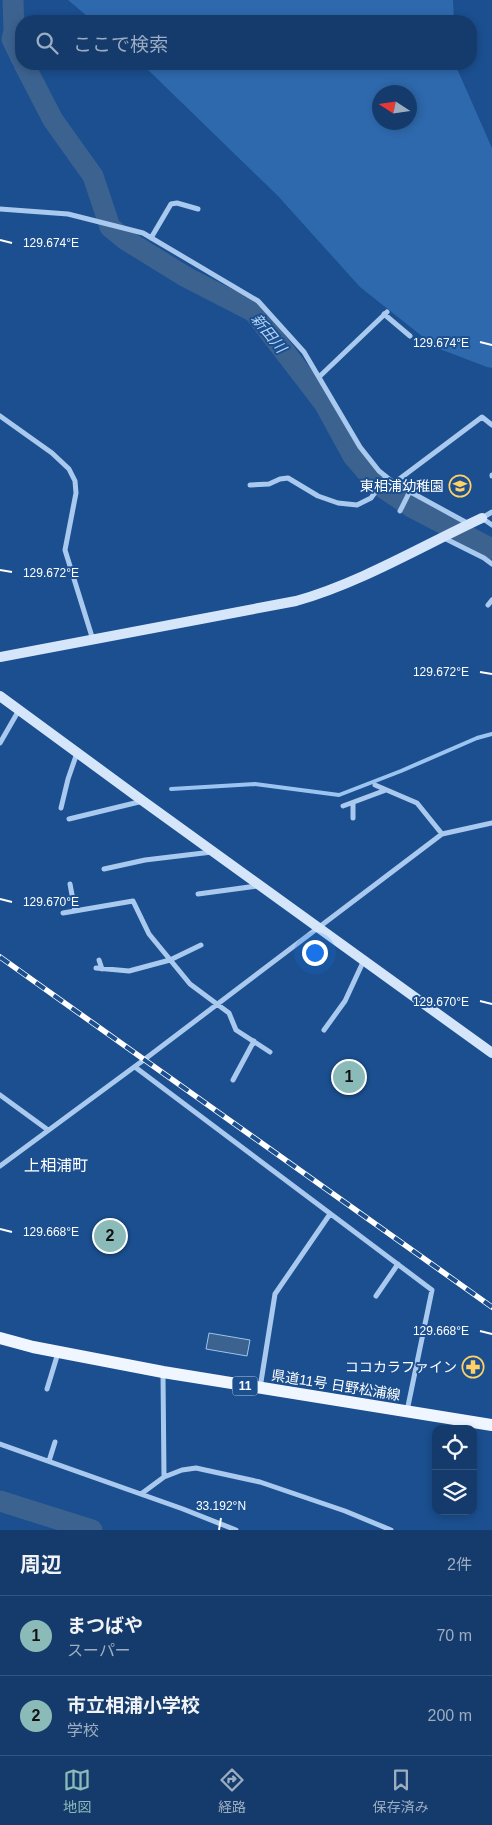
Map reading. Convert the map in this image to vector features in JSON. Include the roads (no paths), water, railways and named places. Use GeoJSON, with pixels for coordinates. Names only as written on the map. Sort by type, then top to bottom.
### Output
{"type":"FeatureCollection","features":[{"type":"Feature","properties":{"kind":"main road","name":"県道11号 日野松浦線"},"geometry":{"type":"LineString","coordinates":[[0,1338],[33,1347],[163,1372],[492,1425]]}},
{"type":"Feature","properties":{"kind":"street"},"geometry":{"type":"LineString","coordinates":[[151,238],[171,204],[177,203],[198,209]]}},
{"type":"Feature","properties":{"kind":"street"},"geometry":{"type":"LineString","coordinates":[[0,209],[68,214],[143,233],[258,301],[304,352],[360,447],[379,471],[394,483],[467,525]]}},
{"type":"Feature","properties":{"kind":"street"},"geometry":{"type":"LineString","coordinates":[[319,377],[386,313],[410,336]]}},
{"type":"Feature","properties":{"kind":"street"},"geometry":{"type":"LineString","coordinates":[[0,416],[52,453],[69,470],[75,481],[76,493],[64,550],[93,640]]}},
{"type":"Feature","properties":{"kind":"street"},"geometry":{"type":"LineString","coordinates":[[394,483],[482,417],[492,425]]}},
{"type":"Feature","properties":{"kind":"street"},"geometry":{"type":"LineString","coordinates":[[250,485],[269,484],[288,478],[318,496],[338,503],[357,505],[371,498],[386,477]]}},
{"type":"Feature","properties":{"kind":"street"},"geometry":{"type":"LineString","coordinates":[[400,511],[410,491]]}},
{"type":"Feature","properties":{"kind":"street"},"geometry":{"type":"LineString","coordinates":[[0,657],[296,601],[322,594],[447,536],[492,512]]}},
{"type":"Feature","properties":{"kind":"street"},"geometry":{"type":"LineString","coordinates":[[482,518],[492,525]]}},
{"type":"Feature","properties":{"kind":"street"},"geometry":{"type":"LineString","coordinates":[[447,536],[492,564]]}},
{"type":"Feature","properties":{"kind":"street"},"geometry":{"type":"LineString","coordinates":[[488,605],[492,600]]}},
{"type":"Feature","properties":{"kind":"street"},"geometry":{"type":"LineString","coordinates":[[0,696],[492,1053]]}},
{"type":"Feature","properties":{"kind":"street"},"geometry":{"type":"LineString","coordinates":[[0,743],[19,710]]}},
{"type":"Feature","properties":{"kind":"street"},"geometry":{"type":"LineString","coordinates":[[61,808],[77,753]]}},
{"type":"Feature","properties":{"kind":"street"},"geometry":{"type":"LineString","coordinates":[[375,785],[417,803],[442,834]]}},
{"type":"Feature","properties":{"kind":"street"},"geometry":{"type":"LineString","coordinates":[[343,806],[387,790]]}},
{"type":"Feature","properties":{"kind":"street"},"geometry":{"type":"LineString","coordinates":[[69,819],[143,801]]}},
{"type":"Feature","properties":{"kind":"street"},"geometry":{"type":"LineString","coordinates":[[353,802],[353,818]]}},
{"type":"Feature","properties":{"kind":"street"},"geometry":{"type":"LineString","coordinates":[[0,1166],[135,1067],[442,834],[492,823]]}},
{"type":"Feature","properties":{"kind":"street"},"geometry":{"type":"LineString","coordinates":[[104,869],[145,860],[213,852]]}},
{"type":"Feature","properties":{"kind":"street"},"geometry":{"type":"LineString","coordinates":[[70,884],[75,911]]}},
{"type":"Feature","properties":{"kind":"street"},"geometry":{"type":"LineString","coordinates":[[198,894],[260,885]]}},
{"type":"Feature","properties":{"kind":"street"},"geometry":{"type":"LineString","coordinates":[[63,912],[133,901],[149,934],[190,984],[229,1013],[236,1030],[270,1052]]}},
{"type":"Feature","properties":{"kind":"street"},"geometry":{"type":"LineString","coordinates":[[99,960],[99,968],[129,970],[170,960],[201,945]]}},
{"type":"Feature","properties":{"kind":"street"},"geometry":{"type":"LineString","coordinates":[[324,1030],[344,1001],[364,960]]}},
{"type":"Feature","properties":{"kind":"street"},"geometry":{"type":"LineString","coordinates":[[233,1080],[254,1041]]}},
{"type":"Feature","properties":{"kind":"street"},"geometry":{"type":"LineString","coordinates":[[135,1067],[432,1290],[407,1412]]}},
{"type":"Feature","properties":{"kind":"street"},"geometry":{"type":"LineString","coordinates":[[0,1094],[48,1130]]}},
{"type":"Feature","properties":{"kind":"street"},"geometry":{"type":"LineString","coordinates":[[260,1388],[275,1294],[330,1214]]}},
{"type":"Feature","properties":{"kind":"street"},"geometry":{"type":"LineString","coordinates":[[376,1296],[398,1264]]}},
{"type":"Feature","properties":{"kind":"street"},"geometry":{"type":"LineString","coordinates":[[47,1388],[58,1352]]}},
{"type":"Feature","properties":{"kind":"street"},"geometry":{"type":"LineString","coordinates":[[163,1372],[164,1477]]}},
{"type":"Feature","properties":{"kind":"street"},"geometry":{"type":"LineString","coordinates":[[49,1461],[55,1442]]}},
{"type":"Feature","properties":{"kind":"street"},"geometry":{"type":"LineString","coordinates":[[0,1444],[236,1530]]}},
{"type":"Feature","properties":{"kind":"street"},"geometry":{"type":"LineString","coordinates":[[141,1494],[164,1477],[182,1470],[196,1468],[260,1482],[345,1511],[391,1530]]}},
{"type":"Feature","properties":{"kind":"waterway","name":"新田川"},"geometry":{"type":"LineString","coordinates":[[13,0],[14,31],[12,39],[15,45]]}},
{"type":"Feature","properties":{"kind":"waterway","name":"新田川"},"geometry":{"type":"LineString","coordinates":[[27,70],[53,120],[93,176],[110,227],[126,240],[186,277],[254,312],[324,403],[353,456],[376,483],[413,508],[492,549]]}},
{"type":"Feature","properties":{"kind":"waterway"},"geometry":{"type":"LineString","coordinates":[[171,789],[255,784],[339,795],[477,738],[492,734]]}},
{"type":"Feature","properties":{"kind":"waterway"},"geometry":{"type":"LineString","coordinates":[[0,1501],[92,1530]]}},
{"type":"Feature","properties":{"kind":"railway"},"geometry":{"type":"LineString","coordinates":[[0,957],[492,1307]]}},
{"type":"Feature","properties":{"kind":"place","name":"東相浦幼稚園"},"geometry":{"type":"Point","coordinates":[460,486]}},
{"type":"Feature","properties":{"kind":"place","name":"まつばや"},"geometry":{"type":"Point","coordinates":[349,1077]}},
{"type":"Feature","properties":{"kind":"place","name":"市立相浦小学校"},"geometry":{"type":"Point","coordinates":[110,1236]}},
{"type":"Feature","properties":{"kind":"place","name":"ココカラファイン"},"geometry":{"type":"Point","coordinates":[473,1367]}},
{"type":"Feature","properties":{"kind":"district","name":"上相浦町"},"geometry":{"type":"Point","coordinates":[56,1165]}}]}
